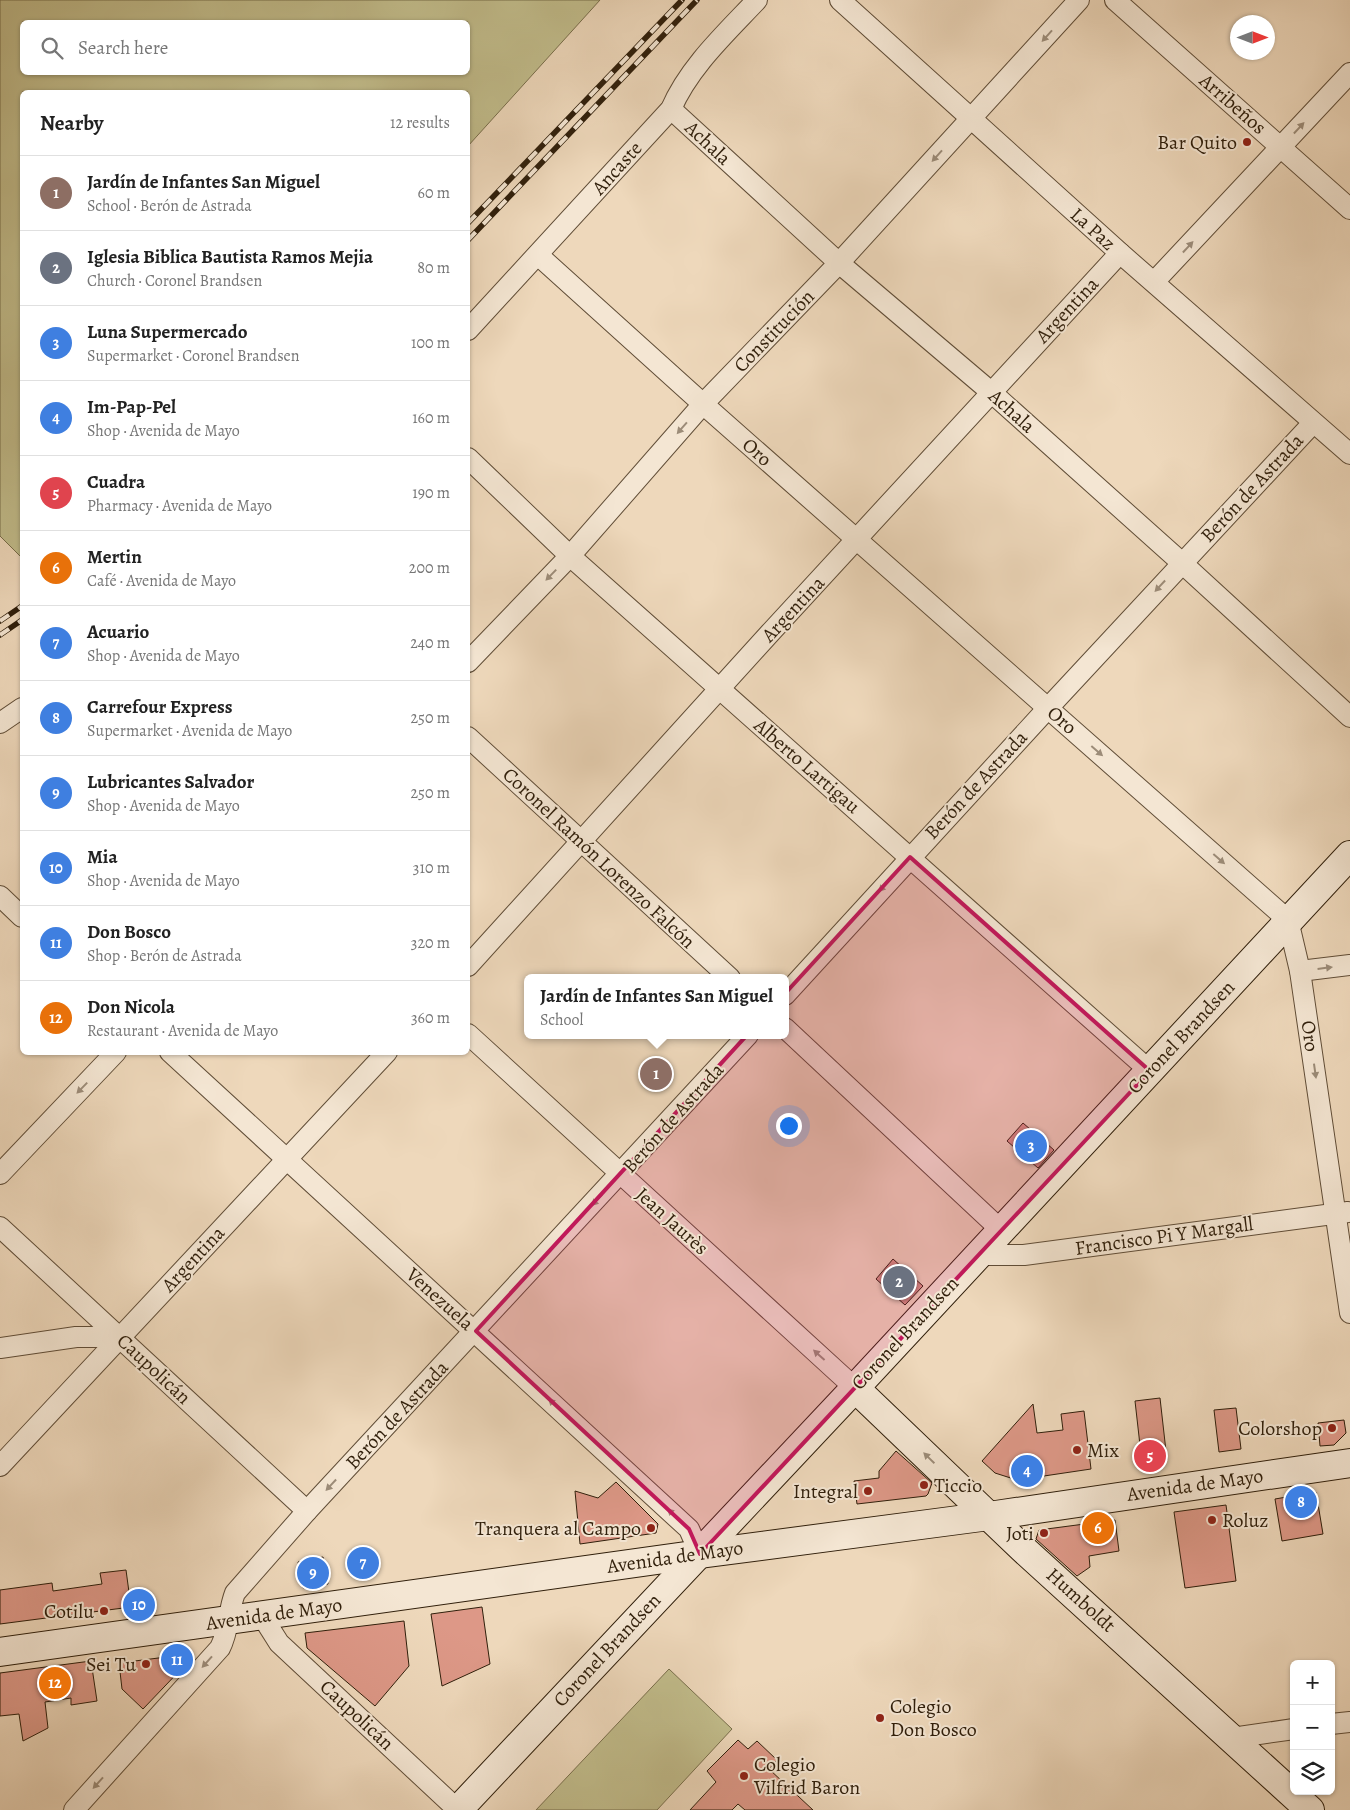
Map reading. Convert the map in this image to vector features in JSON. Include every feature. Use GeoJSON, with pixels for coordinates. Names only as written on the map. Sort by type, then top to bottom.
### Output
{"type":"FeatureCollection","features":[{"type":"Feature","properties":{"kind":"street","name":"Ancaste"},"geometry":{"type":"LineString","coordinates":[[470,328],[671,109],[680,88],[722,37],[757,0]]}},
{"type":"Feature","properties":{"kind":"street","name":"La Paz"},"geometry":{"type":"LineString","coordinates":[[840,0],[1120,253],[1350,454]]}},
{"type":"Feature","properties":{"kind":"street","name":"Constitución"},"geometry":{"type":"LineString","coordinates":[[470,660],[570,556],[703,404],[839,263],[1080,0]]}},
{"type":"Feature","properties":{"kind":"street","name":"Arribeños"},"geometry":{"type":"LineString","coordinates":[[1115,0],[1282,146],[1350,209]]}},
{"type":"Feature","properties":{"kind":"street"},"geometry":{"type":"LineString","coordinates":[[1154,282],[1350,73]]}},
{"type":"Feature","properties":{"kind":"street","name":"Achala"},"geometry":{"type":"LineString","coordinates":[[671,109],[839,263],[991,392],[1350,717]]}},
{"type":"Feature","properties":{"kind":"street","name":"Argentina"},"geometry":{"type":"LineString","coordinates":[[470,964],[582,843],[719,689],[1120,253]]}},
{"type":"Feature","properties":{"kind":"street","name":"Oro"},"geometry":{"type":"LineString","coordinates":[[538,255],[856,540],[1288,920],[1300,971],[1343,1212],[1350,1312]]}},
{"type":"Feature","properties":{"kind":"street","name":"Berón de Astrada"},"geometry":{"type":"LineString","coordinates":[[789,991],[910,857],[1313,423]]}},
{"type":"Feature","properties":{"kind":"street","name":"Alberto Lartigau"},"geometry":{"type":"LineString","coordinates":[[470,460],[570,556],[1150,1071]]}},
{"type":"Feature","properties":{"kind":"street"},"geometry":{"type":"LineString","coordinates":[[0,722],[20,709]]}},
{"type":"Feature","properties":{"kind":"street","name":"Coronel Ramón Lorenzo Falcón"},"geometry":{"type":"LineString","coordinates":[[470,739],[726,974]]}},
{"type":"Feature","properties":{"kind":"street","name":"Coronel Brandsen"},"geometry":{"type":"LineString","coordinates":[[458,1810],[700,1554],[1350,855]]}},
{"type":"Feature","properties":{"kind":"street"},"geometry":{"type":"LineString","coordinates":[[0,896],[20,915]]}},
{"type":"Feature","properties":{"kind":"street"},"geometry":{"type":"LineString","coordinates":[[1300,971],[1350,965]]}},
{"type":"Feature","properties":{"kind":"street"},"geometry":{"type":"LineString","coordinates":[[789,1032],[1001,1230]]}},
{"type":"Feature","properties":{"kind":"street","name":"Jean Jaurès"},"geometry":{"type":"LineString","coordinates":[[470,1036],[855,1388]]}},
{"type":"Feature","properties":{"kind":"street","name":"Berón de Astrada"},"geometry":{"type":"LineString","coordinates":[[74,1810],[220,1648],[230,1606],[235,1594],[307,1511],[476,1331],[744,1039]]}},
{"type":"Feature","properties":{"kind":"street"},"geometry":{"type":"LineString","coordinates":[[0,1174],[113,1055]]}},
{"type":"Feature","properties":{"kind":"street","name":"Venezuela"},"geometry":{"type":"LineString","coordinates":[[173,1055],[476,1331],[689,1529],[700,1554]]}},
{"type":"Feature","properties":{"kind":"street","name":"Argentina"},"geometry":{"type":"LineString","coordinates":[[0,1466],[384,1055]]}},
{"type":"Feature","properties":{"kind":"street","name":"Francisco Pi Y Margall"},"geometry":{"type":"LineString","coordinates":[[977,1255],[1024,1255],[1343,1212]]}},
{"type":"Feature","properties":{"kind":"street","name":"Caupolicán"},"geometry":{"type":"LineString","coordinates":[[0,1227],[307,1511]]}},
{"type":"Feature","properties":{"kind":"street"},"geometry":{"type":"LineString","coordinates":[[0,1348],[76,1337],[120,1337]]}},
{"type":"Feature","properties":{"kind":"street","name":"Humboldt"},"geometry":{"type":"LineString","coordinates":[[855,1388],[989,1516],[1310,1810]]}},
{"type":"Feature","properties":{"kind":"street","name":"Avenida de Mayo"},"geometry":{"type":"LineString","coordinates":[[0,1652],[700,1554],[989,1516],[1350,1463]]}},
{"type":"Feature","properties":{"kind":"street","name":"Caupolicán"},"geometry":{"type":"LineString","coordinates":[[262,1616],[279,1643],[458,1810]]}},
{"type":"Feature","properties":{"kind":"street"},"geometry":{"type":"LineString","coordinates":[[1335,1724],[1350,1722]]}},
{"type":"Feature","properties":{"kind":"street"},"geometry":{"type":"LineString","coordinates":[[1232,1738],[1290,1730]]}},
{"type":"Feature","properties":{"kind":"highlighted area"},"geometry":{"type":"Polygon","coordinates":[[[910,857],[1150,1071],[700,1554],[689,1529],[476,1331],[910,857]]]}},
{"type":"Feature","properties":{"kind":"shaded area"},"geometry":{"type":"Polygon","coordinates":[[[0,0],[600,0],[470,144],[470,90],[20,90],[20,556],[0,536],[0,0]]]}},
{"type":"Feature","properties":{"kind":"shaded area"},"geometry":{"type":"Polygon","coordinates":[[[669,1669],[732,1729],[657,1810],[536,1810],[669,1669]]]}},
{"type":"Feature","properties":{"kind":"building"},"geometry":{"type":"Polygon","coordinates":[[[1023,1123],[1054,1150],[1038,1168],[1007,1141],[1023,1123]]]}},
{"type":"Feature","properties":{"kind":"building"},"geometry":{"type":"Polygon","coordinates":[[[893,1259],[923,1286],[905,1305],[876,1279],[893,1259]]]}},
{"type":"Feature","properties":{"kind":"building"},"geometry":{"type":"Polygon","coordinates":[[[1160,1398],[1167,1460],[1142,1463],[1135,1401],[1160,1398]]]}},
{"type":"Feature","properties":{"kind":"building"},"geometry":{"type":"Polygon","coordinates":[[[1033,1404],[1037,1433],[1063,1430],[1061,1414],[1084,1411],[1091,1469],[1017,1480],[995,1473],[982,1461],[1033,1404]]]}},
{"type":"Feature","properties":{"kind":"building"},"geometry":{"type":"Polygon","coordinates":[[[1236,1408],[1241,1449],[1219,1452],[1214,1410],[1236,1408]]]}},
{"type":"Feature","properties":{"kind":"building","name":"Colorshop"},"geometry":{"type":"Polygon","coordinates":[[[1344,1420],[1346,1433],[1334,1445],[1320,1446],[1318,1423],[1344,1420]]]}},
{"type":"Feature","properties":{"kind":"building"},"geometry":{"type":"Polygon","coordinates":[[[896,1451],[932,1483],[928,1494],[926,1496],[857,1504],[854,1481],[879,1478],[879,1471],[896,1451]]]}},
{"type":"Feature","properties":{"kind":"building"},"geometry":{"type":"Polygon","coordinates":[[[616,1482],[658,1524],[656,1533],[580,1544],[575,1491],[598,1498],[616,1482]]]}},
{"type":"Feature","properties":{"kind":"building"},"geometry":{"type":"Polygon","coordinates":[[[1316,1492],[1323,1534],[1282,1541],[1275,1499],[1316,1492]]]}},
{"type":"Feature","properties":{"kind":"building"},"geometry":{"type":"Polygon","coordinates":[[[1226,1505],[1236,1581],[1185,1588],[1174,1512],[1226,1505]]]}},
{"type":"Feature","properties":{"kind":"building"},"geometry":{"type":"Polygon","coordinates":[[[1115,1520],[1119,1551],[1089,1556],[1090,1567],[1077,1576],[1036,1539],[1039,1530],[1115,1520]]]}},
{"type":"Feature","properties":{"kind":"building"},"geometry":{"type":"Polygon","coordinates":[[[370,1547],[375,1575],[357,1578],[351,1550],[370,1547]]]}},
{"type":"Feature","properties":{"kind":"building"},"geometry":{"type":"Polygon","coordinates":[[[323,1557],[328,1584],[303,1588],[298,1562],[323,1557]]]}},
{"type":"Feature","properties":{"kind":"building"},"geometry":{"type":"Polygon","coordinates":[[[126,1570],[131,1607],[0,1624],[0,1590],[52,1583],[53,1591],[102,1584],[100,1573],[126,1570]]]}},
{"type":"Feature","properties":{"kind":"building"},"geometry":{"type":"Polygon","coordinates":[[[482,1607],[490,1664],[442,1686],[431,1614],[482,1607]]]}},
{"type":"Feature","properties":{"kind":"building"},"geometry":{"type":"Polygon","coordinates":[[[404,1621],[409,1666],[375,1706],[307,1648],[305,1633],[404,1621]]]}},
{"type":"Feature","properties":{"kind":"building"},"geometry":{"type":"Polygon","coordinates":[[[182,1655],[186,1664],[143,1709],[122,1689],[119,1663],[182,1655]]]}},
{"type":"Feature","properties":{"kind":"building"},"geometry":{"type":"Polygon","coordinates":[[[91,1661],[97,1701],[71,1705],[71,1698],[45,1702],[48,1728],[23,1741],[19,1714],[0,1716],[0,1673],[91,1661]]]}},
{"type":"Feature","properties":{"kind":"building","name":"Colegio Vilfrid Baron"},"geometry":{"type":"Polygon","coordinates":[[[738,1740],[748,1749],[757,1741],[777,1760],[769,1769],[813,1810],[745,1810],[738,1804],[732,1810],[690,1810],[716,1782],[707,1771],[738,1740]]]}},
{"type":"Feature","properties":{"kind":"railway"},"geometry":{"type":"LineString","coordinates":[[470,221],[682,0]]}},
{"type":"Feature","properties":{"kind":"railway"},"geometry":{"type":"LineString","coordinates":[[470,238],[697,0]]}},
{"type":"Feature","properties":{"kind":"railway"},"geometry":{"type":"LineString","coordinates":[[0,621],[20,607]]}},
{"type":"Feature","properties":{"kind":"railway"},"geometry":{"type":"LineString","coordinates":[[0,635],[20,621]]}},
{"type":"Feature","properties":{"kind":"place","name":"Bar Quito"},"geometry":{"type":"Point","coordinates":[1247,142]}},
{"type":"Feature","properties":{"kind":"place","name":"Jardín de Infantes San Miguel"},"geometry":{"type":"Point","coordinates":[656,1074]}},
{"type":"Feature","properties":{"kind":"place","name":"Luna Supermercado"},"geometry":{"type":"Point","coordinates":[1031,1146]}},
{"type":"Feature","properties":{"kind":"place","name":"Iglesia Biblica Bautista Ramos Mejia"},"geometry":{"type":"Point","coordinates":[899,1282]}},
{"type":"Feature","properties":{"kind":"place","name":"Colorshop"},"geometry":{"type":"Point","coordinates":[1332,1428]}},
{"type":"Feature","properties":{"kind":"place","name":"Mix"},"geometry":{"type":"Point","coordinates":[1077,1450]}},
{"type":"Feature","properties":{"kind":"place","name":"Cuadra"},"geometry":{"type":"Point","coordinates":[1150,1456]}},
{"type":"Feature","properties":{"kind":"place","name":"Im-Pap-Pel"},"geometry":{"type":"Point","coordinates":[1027,1471]}},
{"type":"Feature","properties":{"kind":"place","name":"Ticcio"},"geometry":{"type":"Point","coordinates":[924,1485]}},
{"type":"Feature","properties":{"kind":"place","name":"Integral"},"geometry":{"type":"Point","coordinates":[868,1491]}},
{"type":"Feature","properties":{"kind":"place","name":"Carrefour Express"},"geometry":{"type":"Point","coordinates":[1301,1502]}},
{"type":"Feature","properties":{"kind":"place","name":"Roluz"},"geometry":{"type":"Point","coordinates":[1212,1520]}},
{"type":"Feature","properties":{"kind":"place","name":"Tranquera al Campo"},"geometry":{"type":"Point","coordinates":[651,1528]}},
{"type":"Feature","properties":{"kind":"place","name":"Mertin"},"geometry":{"type":"Point","coordinates":[1098,1528]}},
{"type":"Feature","properties":{"kind":"place","name":"Joti"},"geometry":{"type":"Point","coordinates":[1044,1533]}},
{"type":"Feature","properties":{"kind":"place","name":"Acuario"},"geometry":{"type":"Point","coordinates":[363,1563]}},
{"type":"Feature","properties":{"kind":"place","name":"Lubricantes Salvador"},"geometry":{"type":"Point","coordinates":[313,1573]}},
{"type":"Feature","properties":{"kind":"place","name":"Mia"},"geometry":{"type":"Point","coordinates":[139,1605]}},
{"type":"Feature","properties":{"kind":"place","name":"Cotilu"},"geometry":{"type":"Point","coordinates":[104,1611]}},
{"type":"Feature","properties":{"kind":"place","name":"Don Bosco"},"geometry":{"type":"Point","coordinates":[177,1660]}},
{"type":"Feature","properties":{"kind":"place","name":"Sei Tu"},"geometry":{"type":"Point","coordinates":[146,1664]}},
{"type":"Feature","properties":{"kind":"place","name":"Don Nicola"},"geometry":{"type":"Point","coordinates":[55,1683]}},
{"type":"Feature","properties":{"kind":"place","name":"Colegio Don Bosco"},"geometry":{"type":"Point","coordinates":[880,1718]}},
{"type":"Feature","properties":{"kind":"place","name":"Colegio Vilfrid Baron"},"geometry":{"type":"Point","coordinates":[744,1776]}}]}
